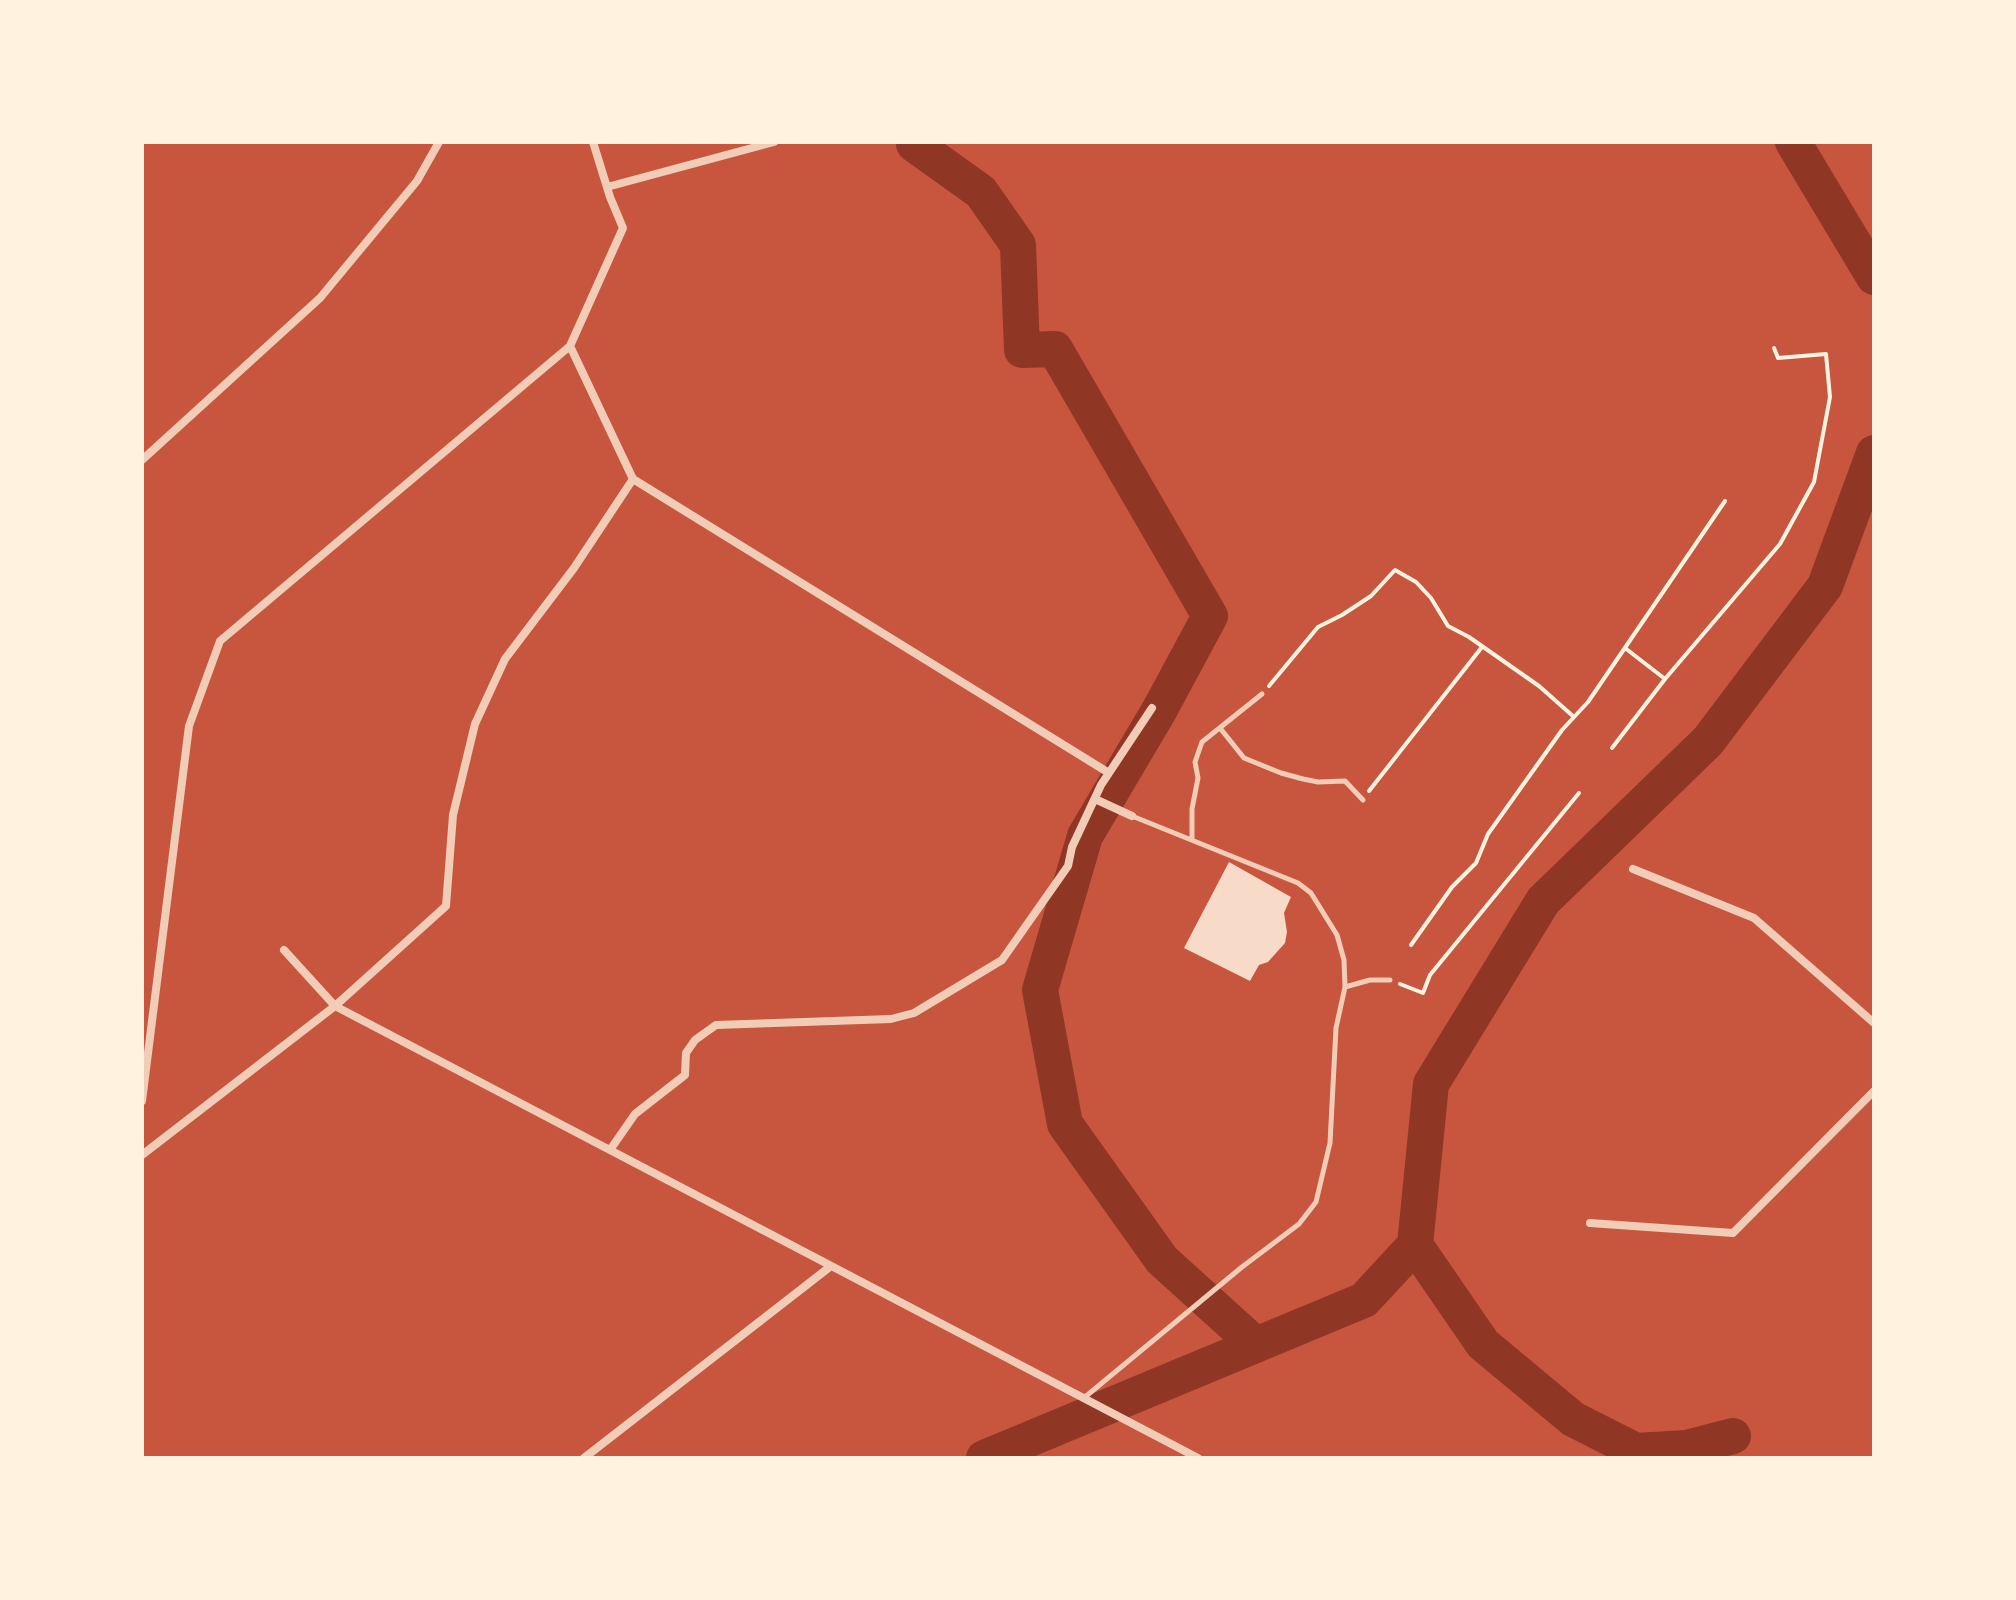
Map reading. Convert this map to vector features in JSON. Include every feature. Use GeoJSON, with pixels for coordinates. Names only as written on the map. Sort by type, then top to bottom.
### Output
{"type":"FeatureCollection","features":[{"type":"Feature","properties":{"kind":"street"},"geometry":{"type":"LineString","coordinates":[[142,460],[320,298],[417,181],[439,142]]}},
{"type":"Feature","properties":{"kind":"street"},"geometry":{"type":"LineString","coordinates":[[142,1101],[189,726],[220,641],[570,346],[623,228],[593,142]]}},
{"type":"Feature","properties":{"kind":"street"},"geometry":{"type":"LineString","coordinates":[[607,187],[774,142]]}},
{"type":"Feature","properties":{"kind":"street"},"geometry":{"type":"LineString","coordinates":[[570,346],[633,479],[1109,773]]}},
{"type":"Feature","properties":{"kind":"street"},"geometry":{"type":"LineString","coordinates":[[142,1155],[335,1006],[446,906],[453,815],[475,724],[505,659],[574,568],[633,479]]}},
{"type":"Feature","properties":{"kind":"street"},"geometry":{"type":"LineString","coordinates":[[610,1150],[635,1114],[685,1075],[686,1053],[695,1040],[716,1025],[891,1019],[914,1013],[1002,960],[1068,866],[1072,847],[1109,773],[1152,708]]}},
{"type":"Feature","properties":{"kind":"street"},"geometry":{"type":"LineString","coordinates":[[1096,800],[1132,816]]}},
{"type":"Feature","properties":{"kind":"street"},"geometry":{"type":"LineString","coordinates":[[1633,869],[1754,918],[1874,1023]]}},
{"type":"Feature","properties":{"kind":"street"},"geometry":{"type":"LineString","coordinates":[[284,950],[335,1006],[1198,1458]]}},
{"type":"Feature","properties":{"kind":"street"},"geometry":{"type":"LineString","coordinates":[[1590,1223],[1733,1233],[1874,1091]]}},
{"type":"Feature","properties":{"kind":"street"},"geometry":{"type":"LineString","coordinates":[[584,1458],[831,1266]]}},
{"type":"Feature","properties":{"kind":"lane"},"geometry":{"type":"LineString","coordinates":[[1192,839],[1192,809],[1198,778],[1195,762],[1202,742],[1262,694]]}},
{"type":"Feature","properties":{"kind":"lane"},"geometry":{"type":"LineString","coordinates":[[1220,728],[1244,758],[1303,779],[1345,781],[1363,800]]}},
{"type":"Feature","properties":{"kind":"lane"},"geometry":{"type":"LineString","coordinates":[[1084,1398],[1242,1267],[1299,1224],[1316,1202],[1330,1143],[1336,1028],[1345,987],[1344,960],[1337,935],[1315,896],[1298,883],[1132,816]]}},
{"type":"Feature","properties":{"kind":"lane"},"geometry":{"type":"LineString","coordinates":[[1345,987],[1370,980],[1390,980]]}},
{"type":"Feature","properties":{"kind":"path"},"geometry":{"type":"LineString","coordinates":[[1612,748],[1665,679],[1780,544],[1814,482],[1830,397],[1826,354],[1778,358],[1774,348]]}},
{"type":"Feature","properties":{"kind":"path"},"geometry":{"type":"LineString","coordinates":[[1411,945],[1452,887],[1476,863],[1488,834],[1588,702],[1725,501]]}},
{"type":"Feature","properties":{"kind":"path"},"geometry":{"type":"LineString","coordinates":[[1262,694],[1318,627],[1371,596],[1395,570],[1416,582],[1431,598],[1448,626],[1539,686],[1574,717]]}},
{"type":"Feature","properties":{"kind":"path"},"geometry":{"type":"LineString","coordinates":[[1363,800],[1482,646]]}},
{"type":"Feature","properties":{"kind":"path"},"geometry":{"type":"LineString","coordinates":[[1625,648],[1665,679]]}},
{"type":"Feature","properties":{"kind":"path"},"geometry":{"type":"LineString","coordinates":[[1410,988],[1423,993],[1430,975],[1579,793]]}},
{"type":"Feature","properties":{"kind":"building"},"geometry":{"type":"Polygon","coordinates":[[[1229,862],[1291,897],[1284,913],[1285,943],[1268,962],[1259,965],[1250,981],[1184,948],[1229,862]]]}},
{"type":"Feature","properties":{"kind":"waterway"},"geometry":{"type":"LineString","coordinates":[[1793,142],[1874,277]]}},
{"type":"Feature","properties":{"kind":"waterway"},"geometry":{"type":"LineString","coordinates":[[914,144],[981,192],[1018,245],[1022,350],[1055,349],[1210,616],[1160,709],[1085,836],[1040,990],[1065,1124],[1162,1260],[1256,1345]]}},
{"type":"Feature","properties":{"kind":"waterway"},"geometry":{"type":"LineString","coordinates":[[1733,1436],[1687,1448],[1636,1451],[1573,1419],[1483,1344],[1415,1245],[1431,1084],[1543,901],[1708,741],[1825,586],[1874,453]]}},
{"type":"Feature","properties":{"kind":"waterway"},"geometry":{"type":"LineString","coordinates":[[984,1458],[1364,1300],[1415,1245]]}}]}
